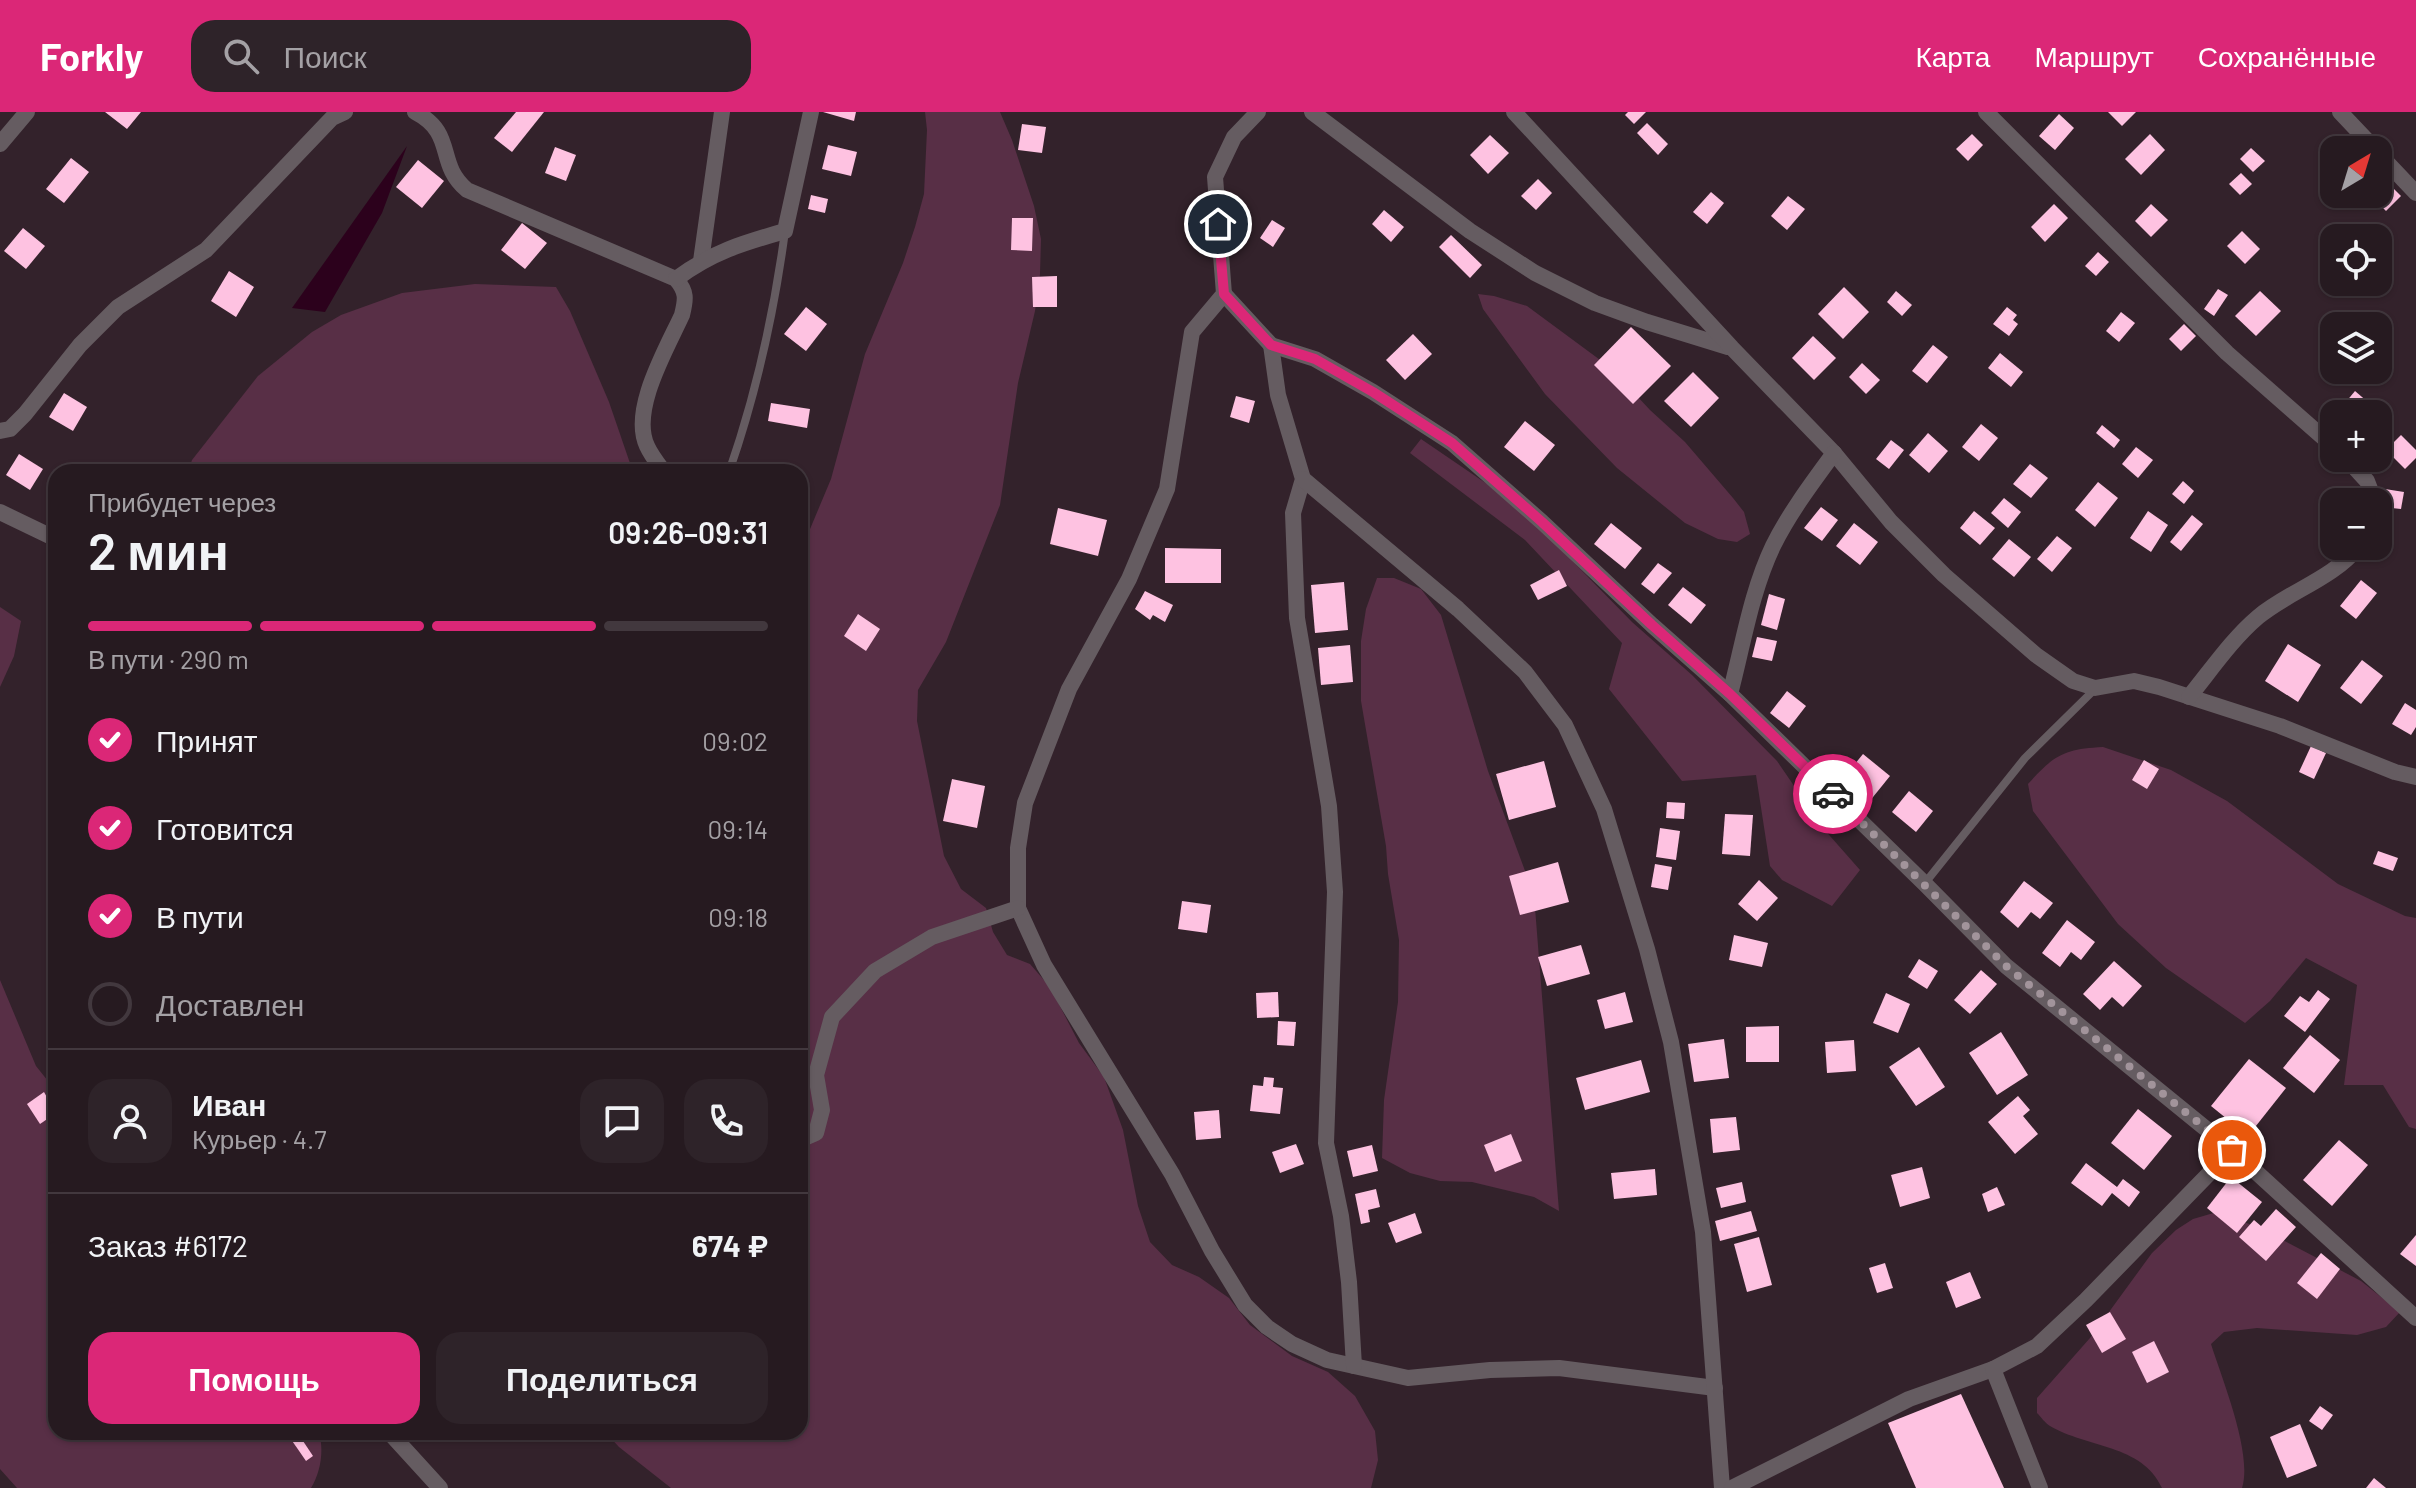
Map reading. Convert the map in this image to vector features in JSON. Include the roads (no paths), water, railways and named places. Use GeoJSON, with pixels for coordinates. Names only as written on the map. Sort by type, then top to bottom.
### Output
{"type":"FeatureCollection","features":[{"type":"Feature","properties":{"kind":"street"},"geometry":{"type":"LineString","coordinates":[[0,144],[27,112]]}},
{"type":"Feature","properties":{"kind":"street"},"geometry":{"type":"LineString","coordinates":[[0,431],[10,429],[25,414],[80,345],[118,307],[206,250],[332,118],[345,112]]}},
{"type":"Feature","properties":{"kind":"street"},"geometry":{"type":"LineString","coordinates":[[415,112],[435,124],[450,169],[456,181],[467,190],[676,279],[685,289],[686,301],[646,399],[642,420],[645,443],[659,464]]}},
{"type":"Feature","properties":{"kind":"street"},"geometry":{"type":"LineString","coordinates":[[701,261],[722,112]]}},
{"type":"Feature","properties":{"kind":"street"},"geometry":{"type":"LineString","coordinates":[[676,279],[727,248],[785,231],[811,112]]}},
{"type":"Feature","properties":{"kind":"street"},"geometry":{"type":"LineString","coordinates":[[1258,112],[1234,137],[1215,177],[1224,294],[1271,345],[1315,359],[1452,443],[1730,694],[2006,966],[2232,1150],[2416,1318]]}},
{"type":"Feature","properties":{"kind":"street"},"geometry":{"type":"LineString","coordinates":[[1312,112],[1470,231],[1535,273],[1595,303],[1732,348]]}},
{"type":"Feature","properties":{"kind":"street"},"geometry":{"type":"LineString","coordinates":[[1514,112],[1732,348],[1834,453],[1891,522],[1944,575],[2036,655],[2073,681],[2095,688],[2134,681],[2280,726],[2395,772],[2416,777]]}},
{"type":"Feature","properties":{"kind":"street"},"geometry":{"type":"LineString","coordinates":[[1986,112],[2227,353],[2320,435]]}},
{"type":"Feature","properties":{"kind":"street"},"geometry":{"type":"LineString","coordinates":[[2340,112],[2363,136]]}},
{"type":"Feature","properties":{"kind":"street"},"geometry":{"type":"LineString","coordinates":[[2392,167],[2416,193]]}},
{"type":"Feature","properties":{"kind":"street"},"geometry":{"type":"LineString","coordinates":[[1224,294],[1192,332],[1167,489],[1129,579],[1069,689],[1025,803],[1018,848],[1018,908],[1044,965],[1172,1174],[1212,1251],[1245,1305],[1267,1327],[1292,1344],[1327,1360],[1408,1378],[1490,1370],[1559,1368],[1715,1388]]}},
{"type":"Feature","properties":{"kind":"street"},"geometry":{"type":"LineString","coordinates":[[1271,345],[1278,395],[1303,479],[1293,513],[1297,618],[1329,806],[1335,892],[1326,1143],[1341,1216],[1354,1366]]}},
{"type":"Feature","properties":{"kind":"street"},"geometry":{"type":"LineString","coordinates":[[1730,694],[1754,597],[1773,547],[1799,500],[1834,453]]}},
{"type":"Feature","properties":{"kind":"street"},"geometry":{"type":"LineString","coordinates":[[1303,479],[1458,609],[1525,672],[1565,725],[1604,809],[1647,949],[1671,1042],[1703,1232],[1722,1488]]}},
{"type":"Feature","properties":{"kind":"street"},"geometry":{"type":"LineString","coordinates":[[0,512],[48,535]]}},
{"type":"Feature","properties":{"kind":"street"},"geometry":{"type":"LineString","coordinates":[[2189,697],[2223,653],[2259,616],[2319,580],[2343,560]]}},
{"type":"Feature","properties":{"kind":"street"},"geometry":{"type":"LineString","coordinates":[[808,1136],[816,1133],[822,1110],[816,1075],[832,1017],[875,971],[932,937],[1018,908]]}},
{"type":"Feature","properties":{"kind":"street"},"geometry":{"type":"LineString","coordinates":[[1732,1488],[1909,1399],[1993,1369],[2037,1346],[2232,1150]]}},
{"type":"Feature","properties":{"kind":"street"},"geometry":{"type":"LineString","coordinates":[[1993,1369],[2040,1488]]}},
{"type":"Feature","properties":{"kind":"street"},"geometry":{"type":"LineString","coordinates":[[396,1440],[440,1488]]}},
{"type":"Feature","properties":{"kind":"lane"},"geometry":{"type":"LineString","coordinates":[[732,464],[749,415],[776,294],[785,231]]}},
{"type":"Feature","properties":{"kind":"lane"},"geometry":{"type":"LineString","coordinates":[[1925,884],[2025,758],[2095,688]]}}]}
